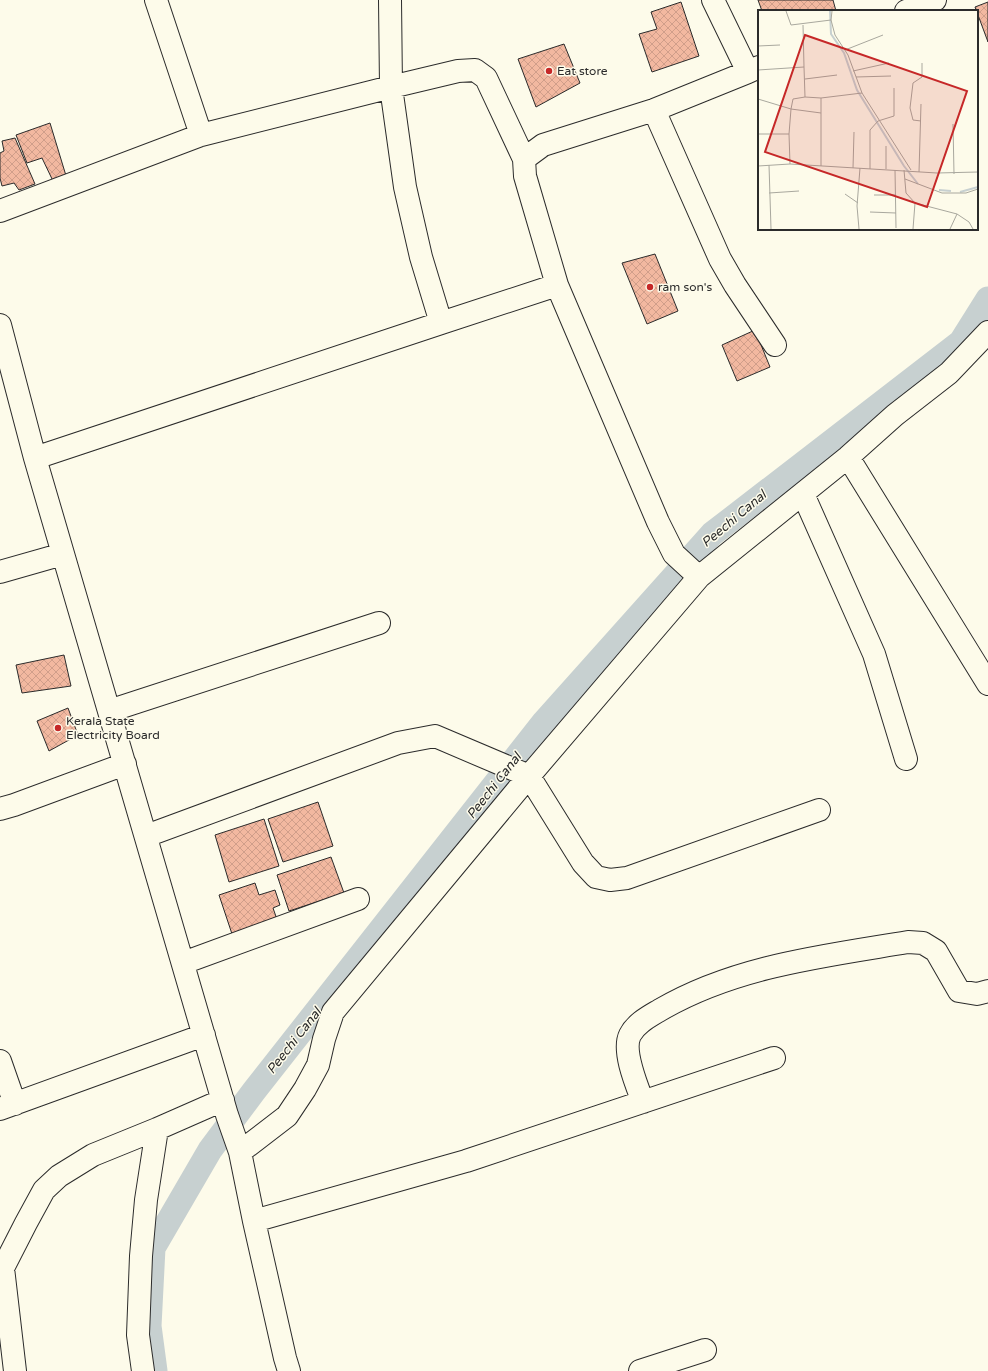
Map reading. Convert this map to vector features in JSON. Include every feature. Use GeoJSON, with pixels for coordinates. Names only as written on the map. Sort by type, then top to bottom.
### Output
{"type":"FeatureCollection","features":[{"type":"Feature","properties":{"kind":"street"},"geometry":{"type":"LineString","coordinates":[[156,0],[200,135]]}},
{"type":"Feature","properties":{"kind":"street"},"geometry":{"type":"LineString","coordinates":[[390,0],[391,87],[405,187],[421,257],[441,323]]}},
{"type":"Feature","properties":{"kind":"street"},"geometry":{"type":"LineString","coordinates":[[524,159],[543,146],[654,110],[753,70],[713,0]]}},
{"type":"Feature","properties":{"kind":"street"},"geometry":{"type":"LineString","coordinates":[[909,10],[935,0]]}},
{"type":"Feature","properties":{"kind":"street"},"geometry":{"type":"LineString","coordinates":[[0,211],[200,135],[458,71],[475,70],[486,78],[524,159],[525,176],[557,285],[658,522],[674,554],[696,574]]}},
{"type":"Feature","properties":{"kind":"street"},"geometry":{"type":"LineString","coordinates":[[654,110],[720,259],[735,285],[775,345]]}},
{"type":"Feature","properties":{"kind":"street"},"geometry":{"type":"LineString","coordinates":[[35,458],[557,285]]}},
{"type":"Feature","properties":{"kind":"street"},"geometry":{"type":"LineString","coordinates":[[0,325],[35,458],[231,1126],[289,1371]]}},
{"type":"Feature","properties":{"kind":"street"},"geometry":{"type":"LineString","coordinates":[[15,1371],[1,1268],[44,1190],[59,1176],[93,1155],[156,1130],[231,1126],[287,1116],[305,1089],[318,1065],[333,1012],[696,574],[803,494],[848,457],[895,415],[949,373],[987,337]]}},
{"type":"Feature","properties":{"kind":"street"},"geometry":{"type":"LineString","coordinates":[[848,457],[988,684]]}},
{"type":"Feature","properties":{"kind":"street"},"geometry":{"type":"LineString","coordinates":[[803,494],[874,654],[906,759]]}},
{"type":"Feature","properties":{"kind":"street"},"geometry":{"type":"LineString","coordinates":[[0,572],[63,554]]}},
{"type":"Feature","properties":{"kind":"street"},"geometry":{"type":"LineString","coordinates":[[109,711],[379,623]]}},
{"type":"Feature","properties":{"kind":"street"},"geometry":{"type":"LineString","coordinates":[[146,836],[398,743],[435,736],[529,776],[583,863],[596,877],[610,880],[627,878],[819,810]]}},
{"type":"Feature","properties":{"kind":"street"},"geometry":{"type":"LineString","coordinates":[[0,809],[125,764]]}},
{"type":"Feature","properties":{"kind":"street"},"geometry":{"type":"LineString","coordinates":[[183,964],[358,899]]}},
{"type":"Feature","properties":{"kind":"street"},"geometry":{"type":"LineString","coordinates":[[643,1102],[627,1054],[630,1035],[643,1020],[670,1005],[711,986],[757,970],[908,942],[923,943],[936,951],[960,991],[977,994],[988,991]]}},
{"type":"Feature","properties":{"kind":"street"},"geometry":{"type":"LineString","coordinates":[[0,1062],[8,1106],[204,1035]]}},
{"type":"Feature","properties":{"kind":"street"},"geometry":{"type":"LineString","coordinates":[[254,1222],[466,1161],[774,1058]]}},
{"type":"Feature","properties":{"kind":"street"},"geometry":{"type":"LineString","coordinates":[[142,1371],[138,1334],[141,1256],[146,1200],[156,1130]]}},
{"type":"Feature","properties":{"kind":"street"},"geometry":{"type":"LineString","coordinates":[[640,1371],[705,1350]]}},
{"type":"Feature","properties":{"kind":"building"},"geometry":{"type":"Polygon","coordinates":[[[758,0],[833,0],[836,10],[762,10],[758,0]]]}},
{"type":"Feature","properties":{"kind":"building"},"geometry":{"type":"Polygon","coordinates":[[[681,2],[699,56],[652,72],[639,34],[657,29],[651,12],[681,2]]]}},
{"type":"Feature","properties":{"kind":"building"},"geometry":{"type":"Polygon","coordinates":[[[988,2],[988,42],[978,15],[978,10],[976,10],[975,7],[988,2]]]}},
{"type":"Feature","properties":{"kind":"building","name":"Eat store"},"geometry":{"type":"Polygon","coordinates":[[[564,44],[580,83],[536,107],[518,59],[564,44]]]}},
{"type":"Feature","properties":{"kind":"building"},"geometry":{"type":"Polygon","coordinates":[[[50,123],[67,179],[53,181],[42,158],[27,163],[16,135],[50,123]]]}},
{"type":"Feature","properties":{"kind":"building"},"geometry":{"type":"Polygon","coordinates":[[[15,138],[35,184],[19,190],[14,183],[2,186],[0,178],[0,153],[4,151],[2,141],[15,138]]]}},
{"type":"Feature","properties":{"kind":"building","name":"ram son's"},"geometry":{"type":"Polygon","coordinates":[[[655,254],[678,311],[647,324],[622,263],[655,254]]]}},
{"type":"Feature","properties":{"kind":"building"},"geometry":{"type":"Polygon","coordinates":[[[755,330],[770,367],[737,381],[722,345],[755,330]]]}},
{"type":"Feature","properties":{"kind":"building"},"geometry":{"type":"Polygon","coordinates":[[[64,655],[71,686],[22,693],[16,665],[64,655]]]}},
{"type":"Feature","properties":{"kind":"building","name":"Kerala State Electricity Board"},"geometry":{"type":"Polygon","coordinates":[[[68,708],[78,735],[49,751],[37,721],[68,708]]]}},
{"type":"Feature","properties":{"kind":"building"},"geometry":{"type":"Polygon","coordinates":[[[318,802],[333,846],[283,862],[268,819],[318,802]]]}},
{"type":"Feature","properties":{"kind":"building"},"geometry":{"type":"Polygon","coordinates":[[[264,819],[279,866],[229,882],[215,835],[264,819]]]}},
{"type":"Feature","properties":{"kind":"building"},"geometry":{"type":"Polygon","coordinates":[[[331,857],[344,893],[289,911],[277,875],[331,857]]]}},
{"type":"Feature","properties":{"kind":"building"},"geometry":{"type":"Polygon","coordinates":[[[255,883],[259,895],[275,890],[280,905],[273,908],[279,925],[234,940],[219,895],[255,883]]]}},
{"type":"Feature","properties":{"kind":"waterway","name":"Peechi Canal"},"geometry":{"type":"LineString","coordinates":[[155,1371],[149,1326],[153,1248],[210,1150],[254,1091],[544,722],[712,534],[961,342],[988,299]]}},
{"type":"Feature","properties":{"kind":"place","name":"Eat store"},"geometry":{"type":"Point","coordinates":[549,71]}},
{"type":"Feature","properties":{"kind":"place","name":"ram son's"},"geometry":{"type":"Point","coordinates":[650,287]}},
{"type":"Feature","properties":{"kind":"place","name":"Kerala State Electricity Board"},"geometry":{"type":"Point","coordinates":[58,728]}}]}
